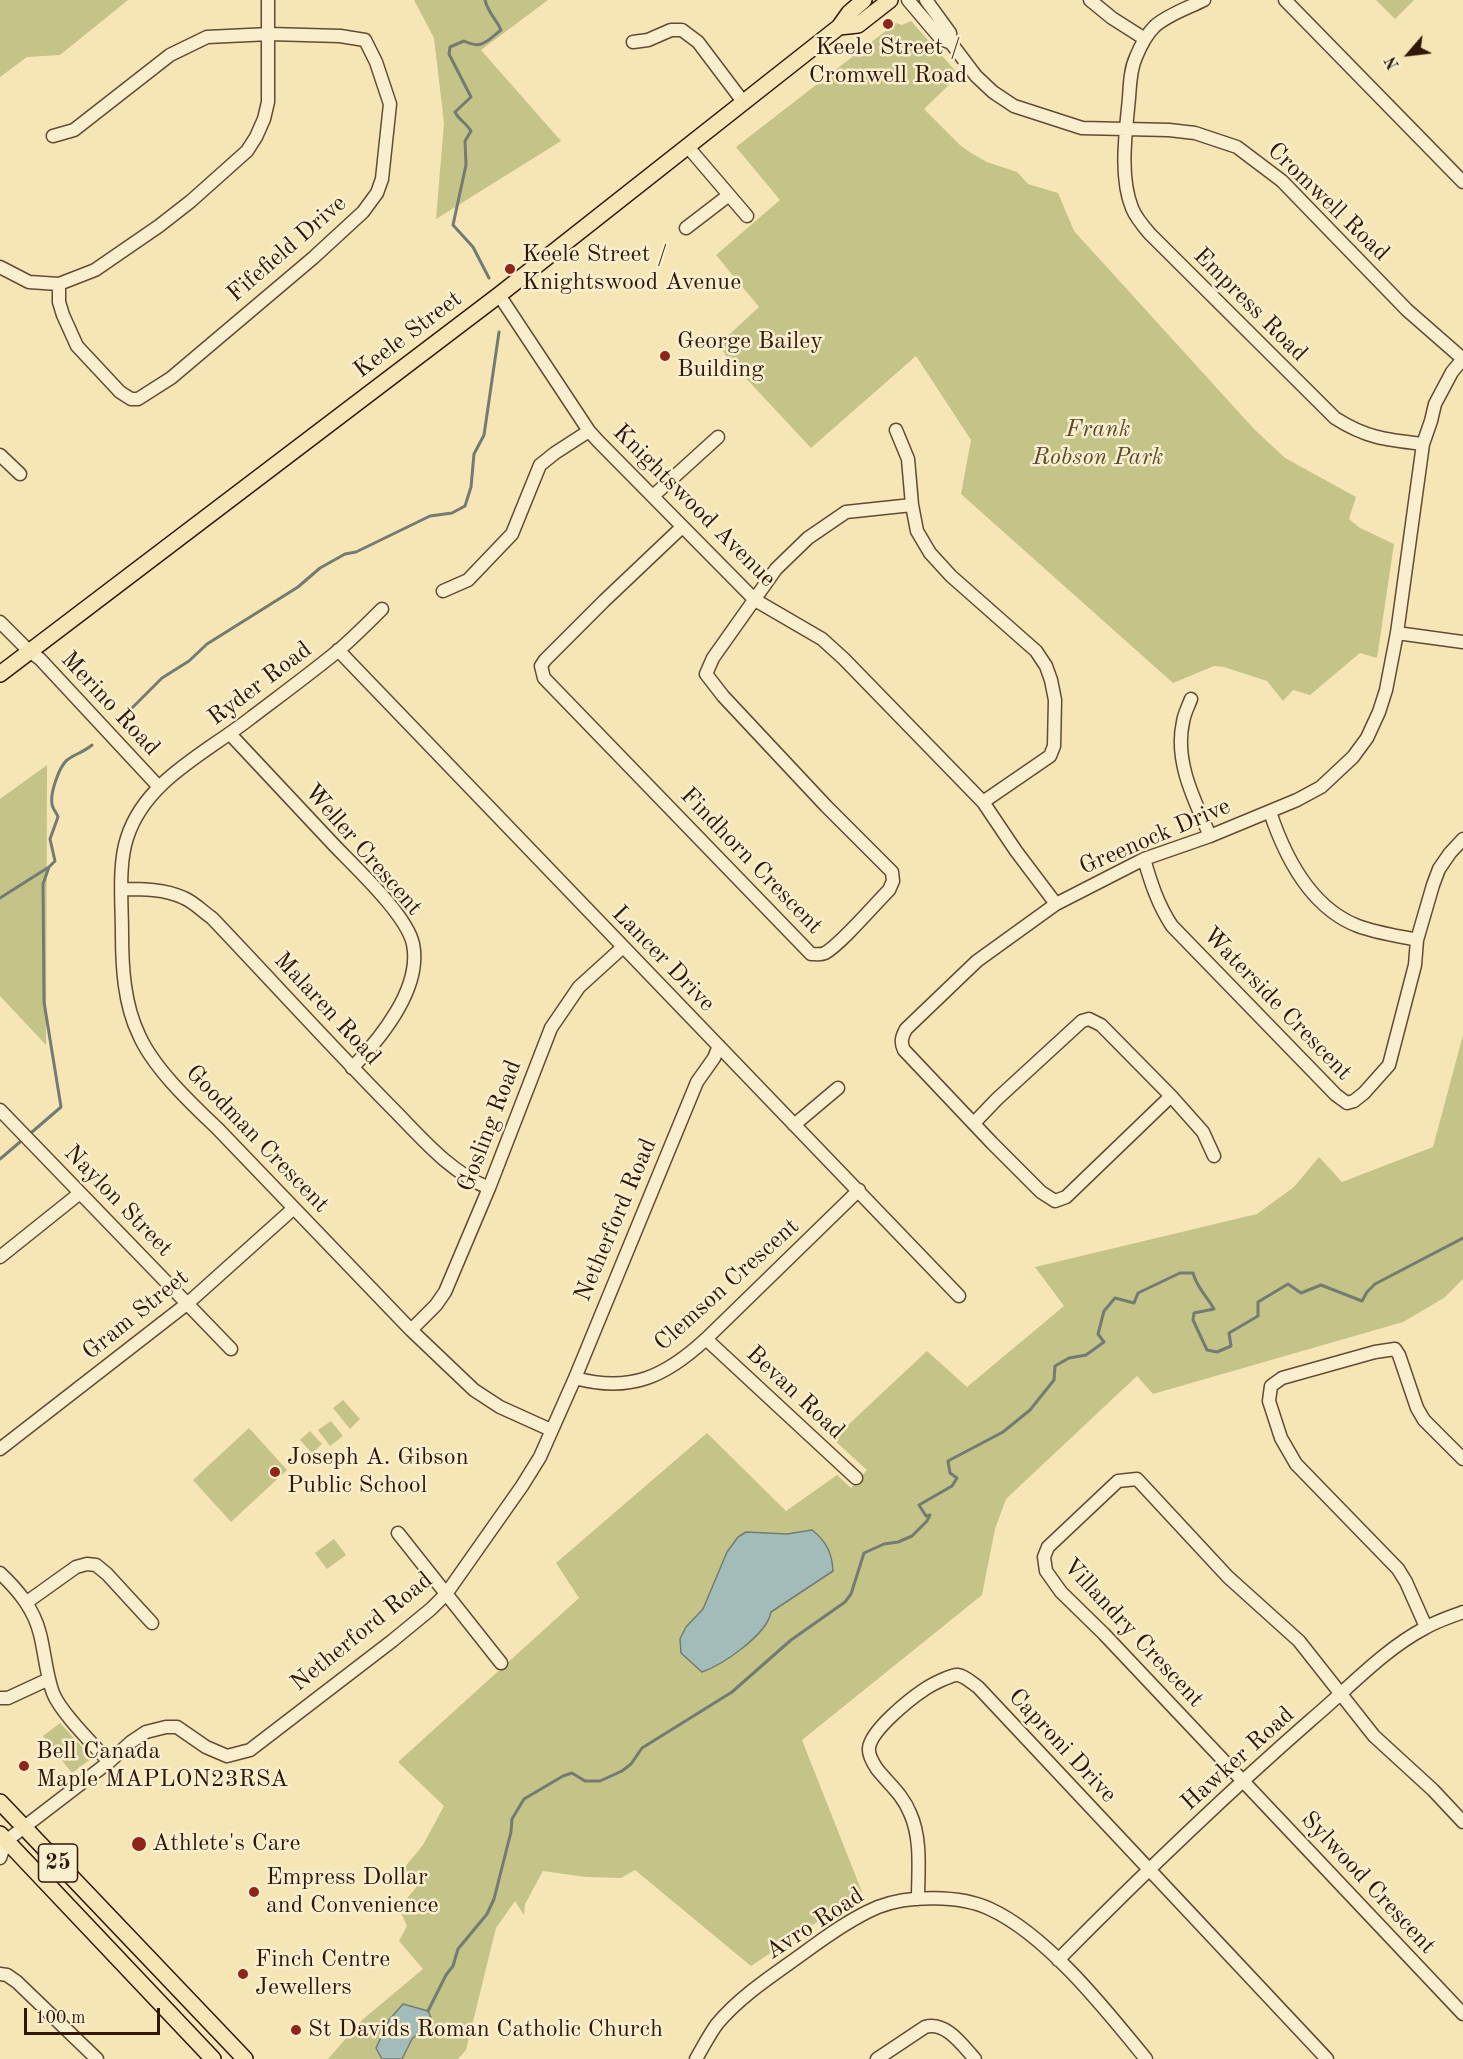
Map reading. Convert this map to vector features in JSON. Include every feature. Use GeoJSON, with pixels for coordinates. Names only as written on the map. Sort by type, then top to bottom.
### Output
{"type":"FeatureCollection","features":[{"type":"Feature","properties":{"kind":"main road","name":"Keele Street"},"geometry":{"type":"LineString","coordinates":[[0,674],[499,295],[839,27],[849,13],[864,0]]}},
{"type":"Feature","properties":{"kind":"main road","name":"Keele Street"},"geometry":{"type":"LineString","coordinates":[[839,27],[858,25],[890,0]]}},
{"type":"Feature","properties":{"kind":"main road","name":"25"},"geometry":{"type":"LineString","coordinates":[[0,1802],[245,2059]]}},
{"type":"Feature","properties":{"kind":"main road","name":"25"},"geometry":{"type":"LineString","coordinates":[[2,1839],[213,2059]]}},
{"type":"Feature","properties":{"kind":"street"},"geometry":{"type":"LineString","coordinates":[[0,267],[29,282],[59,284],[94,270],[144,237],[191,201],[247,151],[264,119],[268,102],[270,34],[268,0]]}},
{"type":"Feature","properties":{"kind":"street","name":"Cromwell Road"},"geometry":{"type":"LineString","coordinates":[[908,0],[941,39],[951,43],[976,76],[993,92],[1014,106],[1082,128],[1168,130],[1195,133],[1237,147],[1282,181],[1407,310],[1463,359]]}},
{"type":"Feature","properties":{"kind":"street","name":"Cromwell Road"},"geometry":{"type":"LineString","coordinates":[[926,0],[950,33],[951,43]]}},
{"type":"Feature","properties":{"kind":"street"},"geometry":{"type":"LineString","coordinates":[[1090,0],[1112,18],[1145,39],[1156,26],[1204,0]]}},
{"type":"Feature","properties":{"kind":"street"},"geometry":{"type":"LineString","coordinates":[[1285,0],[1463,182]]}},
{"type":"Feature","properties":{"kind":"street"},"geometry":{"type":"LineString","coordinates":[[633,42],[648,40],[671,30],[682,30],[698,42],[744,103]]}},
{"type":"Feature","properties":{"kind":"street"},"geometry":{"type":"LineString","coordinates":[[53,136],[74,130],[170,55],[189,44],[207,37],[270,34]]}},
{"type":"Feature","properties":{"kind":"street","name":"Fifefield Drive"},"geometry":{"type":"LineString","coordinates":[[59,284],[61,308],[77,346],[120,392],[131,399],[138,399],[171,378],[313,258],[363,212],[377,193],[381,179],[390,104],[376,62],[365,40],[340,36],[270,34]]}},
{"type":"Feature","properties":{"kind":"street","name":"Empress Road"},"geometry":{"type":"LineString","coordinates":[[1145,39],[1135,58],[1130,79],[1125,129],[1126,184],[1131,207],[1137,218],[1150,234],[1335,418],[1353,430],[1371,437],[1423,444]]}},
{"type":"Feature","properties":{"kind":"street"},"geometry":{"type":"LineString","coordinates":[[688,147],[747,216]]}},
{"type":"Feature","properties":{"kind":"street"},"geometry":{"type":"LineString","coordinates":[[686,228],[729,195]]}},
{"type":"Feature","properties":{"kind":"street","name":"Knightswood Avenue"},"geometry":{"type":"LineString","coordinates":[[499,295],[589,431],[681,528],[755,600],[830,646],[983,802],[1056,904]]}},
{"type":"Feature","properties":{"kind":"street","name":"Greenock Drive"},"geometry":{"type":"LineString","coordinates":[[1171,1096],[1066,1197],[1055,1201],[1041,1192],[904,1050],[902,1036],[906,1029],[977,961],[1056,904],[1144,859],[1270,812],[1321,788],[1340,772],[1360,748],[1379,712],[1386,690],[1397,633],[1423,444],[1435,404],[1452,372],[1463,359]]}},
{"type":"Feature","properties":{"kind":"street"},"geometry":{"type":"LineString","coordinates":[[896,430],[908,459],[917,531],[930,553],[951,576],[1036,651],[1051,680],[1055,700],[1055,727],[1054,746],[1050,756],[983,802]]}},
{"type":"Feature","properties":{"kind":"street"},"geometry":{"type":"LineString","coordinates":[[443,591],[468,580],[501,548],[512,534],[540,465],[589,431]]}},
{"type":"Feature","properties":{"kind":"street"},"geometry":{"type":"LineString","coordinates":[[653,496],[718,437]]}},
{"type":"Feature","properties":{"kind":"street"},"geometry":{"type":"LineString","coordinates":[[0,455],[20,474]]}},
{"type":"Feature","properties":{"kind":"street"},"geometry":{"type":"LineString","coordinates":[[755,600],[776,569],[787,558],[808,538],[846,512],[912,505]]}},
{"type":"Feature","properties":{"kind":"street","name":"Findhorn Crescent"},"geometry":{"type":"LineString","coordinates":[[681,528],[545,660],[541,666],[544,678],[811,954],[819,954],[826,952],[842,938],[889,890],[893,881],[892,872],[723,696],[706,674],[713,658],[755,600]]}},
{"type":"Feature","properties":{"kind":"street","name":"Ryder Road"},"geometry":{"type":"LineString","coordinates":[[159,787],[338,650],[382,609]]}},
{"type":"Feature","properties":{"kind":"street","name":"Merino Road"},"geometry":{"type":"LineString","coordinates":[[0,622],[40,659],[159,787]]}},
{"type":"Feature","properties":{"kind":"street"},"geometry":{"type":"LineString","coordinates":[[1397,633],[1463,642]]}},
{"type":"Feature","properties":{"kind":"street","name":"Lancer Drive"},"geometry":{"type":"LineString","coordinates":[[338,650],[959,1296]]}},
{"type":"Feature","properties":{"kind":"street"},"geometry":{"type":"LineString","coordinates":[[1191,699],[1182,722],[1182,757],[1186,778],[1210,836]]}},
{"type":"Feature","properties":{"kind":"street","name":"Weller Crescent"},"geometry":{"type":"LineString","coordinates":[[230,734],[377,890],[408,930],[413,944],[413,970],[403,998],[386,1029],[352,1068]]}},
{"type":"Feature","properties":{"kind":"street","name":"Goodman Crescent"},"geometry":{"type":"LineString","coordinates":[[159,787],[137,815],[126,839],[122,889],[124,981],[126,996],[139,1036],[158,1065],[186,1098],[411,1330],[479,1395],[551,1430]]}},
{"type":"Feature","properties":{"kind":"street"},"geometry":{"type":"LineString","coordinates":[[1270,812],[1279,839],[1298,874],[1312,892],[1340,917],[1369,930],[1417,940]]}},
{"type":"Feature","properties":{"kind":"street","name":"Waterside Crescent"},"geometry":{"type":"LineString","coordinates":[[1144,859],[1153,889],[1172,926],[1336,1095],[1347,1103],[1354,1101],[1364,1093],[1389,1065],[1414,965],[1417,940],[1439,869],[1463,839]]}},
{"type":"Feature","properties":{"kind":"street","name":"Malaren Road"},"geometry":{"type":"LineString","coordinates":[[122,889],[150,890],[187,898],[212,918],[352,1068],[446,1162],[477,1184],[489,1188]]}},
{"type":"Feature","properties":{"kind":"street","name":"Gosling Road"},"geometry":{"type":"LineString","coordinates":[[411,1330],[436,1305],[445,1292],[556,1018],[579,987],[623,947]]}},
{"type":"Feature","properties":{"kind":"street"},"geometry":{"type":"LineString","coordinates":[[974,1123],[1082,1021],[1089,1019],[1101,1025],[1171,1096],[1203,1132],[1214,1156]]}},
{"type":"Feature","properties":{"kind":"street","name":"Netherford Road"},"geometry":{"type":"LineString","coordinates":[[2,1839],[23,1827],[146,1732],[171,1726],[177,1727],[206,1747],[227,1756],[250,1750],[392,1641],[446,1594],[540,1457],[575,1378],[682,1116],[697,1082],[714,1058],[719,1046]]}},
{"type":"Feature","properties":{"kind":"street"},"geometry":{"type":"LineString","coordinates":[[794,1125],[838,1088]]}},
{"type":"Feature","properties":{"kind":"street","name":"Naylon Street"},"geometry":{"type":"LineString","coordinates":[[0,1110],[231,1348]]}},
{"type":"Feature","properties":{"kind":"street","name":"Clemson Crescent"},"geometry":{"type":"LineString","coordinates":[[575,1378],[602,1384],[627,1384],[650,1378],[692,1353],[859,1190]]}},
{"type":"Feature","properties":{"kind":"street"},"geometry":{"type":"LineString","coordinates":[[0,1257],[80,1193]]}},
{"type":"Feature","properties":{"kind":"street","name":"Gram Street"},"geometry":{"type":"LineString","coordinates":[[0,1449],[188,1303],[294,1208]]}},
{"type":"Feature","properties":{"kind":"street","name":"Bevan Road"},"geometry":{"type":"LineString","coordinates":[[706,1339],[856,1478]]}},
{"type":"Feature","properties":{"kind":"street"},"geometry":{"type":"LineString","coordinates":[[1426,1627],[1398,1569],[1292,1458],[1281,1438],[1269,1401],[1271,1386],[1282,1378],[1375,1352],[1395,1349],[1417,1408],[1424,1420],[1463,1459]]}},
{"type":"Feature","properties":{"kind":"street","name":"Villandry Crescent"},"geometry":{"type":"LineString","coordinates":[[1242,1780],[1104,1634],[1061,1592],[1046,1571],[1044,1557],[1048,1547],[1118,1481],[1137,1479],[1228,1577],[1299,1641],[1341,1695]]}},
{"type":"Feature","properties":{"kind":"street"},"geometry":{"type":"LineString","coordinates":[[398,1533],[501,1664]]}},
{"type":"Feature","properties":{"kind":"street"},"geometry":{"type":"LineString","coordinates":[[27,1602],[76,1567],[87,1564],[96,1565],[152,1623]]}},
{"type":"Feature","properties":{"kind":"street"},"geometry":{"type":"LineString","coordinates":[[0,1573],[27,1602],[35,1619],[54,1695],[65,1712],[109,1762]]}},
{"type":"Feature","properties":{"kind":"street","name":"Hawker Road"},"geometry":{"type":"LineString","coordinates":[[1058,1960],[1242,1780],[1392,1650],[1426,1627],[1463,1612]]}},
{"type":"Feature","properties":{"kind":"street","name":"Caproni Drive"},"geometry":{"type":"LineString","coordinates":[[918,1899],[916,1833],[911,1814],[899,1794],[877,1769],[869,1749],[872,1739],[885,1722],[912,1698],[930,1686],[953,1675],[960,1675],[978,1687],[1327,2059]]}},
{"type":"Feature","properties":{"kind":"street"},"geometry":{"type":"LineString","coordinates":[[0,1698],[8,1698],[49,1680]]}},
{"type":"Feature","properties":{"kind":"street"},"geometry":{"type":"LineString","coordinates":[[1341,1695],[1374,1736],[1433,1790],[1463,1822]]}},
{"type":"Feature","properties":{"kind":"street","name":"Sylwood Crescent"},"geometry":{"type":"LineString","coordinates":[[1242,1780],[1463,2014]]}},
{"type":"Feature","properties":{"kind":"street"},"geometry":{"type":"LineString","coordinates":[[0,1858],[2,1839]]}},
{"type":"Feature","properties":{"kind":"street","name":"Avro Road"},"geometry":{"type":"LineString","coordinates":[[696,2059],[719,2022],[738,2003],[832,1932],[879,1907],[918,1899],[955,1900],[990,1909],[1016,1923],[1058,1960],[1146,2059]]}},
{"type":"Feature","properties":{"kind":"street"},"geometry":{"type":"LineString","coordinates":[[0,1974],[7,1975],[17,1982],[97,2059]]}},
{"type":"Feature","properties":{"kind":"street"},"geometry":{"type":"LineString","coordinates":[[877,2059],[925,2027],[933,2025],[939,2026],[952,2035],[975,2059]]}},
{"type":"Feature","properties":{"kind":"green space"},"geometry":{"type":"Polygon","coordinates":[[[0,0],[128,0],[60,55],[27,57],[0,77],[0,0]]]}},
{"type":"Feature","properties":{"kind":"green space"},"geometry":{"type":"Polygon","coordinates":[[[414,0],[548,0],[481,50],[561,141],[436,219],[444,123],[434,38],[414,0]]]}},
{"type":"Feature","properties":{"kind":"green space"},"geometry":{"type":"Polygon","coordinates":[[[1376,0],[1414,0],[1395,19],[1376,0]]]}},
{"type":"Feature","properties":{"kind":"green space","name":"Frank Robson Park"},"geometry":{"type":"Polygon","coordinates":[[[911,21],[959,75],[924,109],[971,153],[987,162],[1017,172],[1028,184],[1058,193],[1074,231],[1254,429],[1285,458],[1356,497],[1349,519],[1360,528],[1394,544],[1377,658],[1360,653],[1310,695],[1293,690],[1283,701],[1267,681],[1224,667],[1214,666],[1173,683],[961,494],[971,440],[916,356],[811,448],[728,359],[719,344],[759,307],[716,255],[780,200],[736,147],[896,23],[902,25],[911,21]]]}},
{"type":"Feature","properties":{"kind":"green space"},"geometry":{"type":"Polygon","coordinates":[[[47,765],[46,1045],[0,996],[0,799],[47,765]]]}},
{"type":"Feature","properties":{"kind":"green space"},"geometry":{"type":"Polygon","coordinates":[[[1463,1035],[1463,1279],[1444,1298],[1403,1322],[1153,1394],[1137,1376],[1006,1499],[995,1529],[982,1595],[802,1740],[862,1892],[751,1966],[635,1870],[621,1878],[586,1877],[543,1871],[525,1904],[524,1915],[515,1901],[496,1928],[466,2050],[458,2059],[328,2059],[362,2020],[423,1969],[399,1941],[407,1926],[399,1908],[419,1884],[404,1868],[423,1845],[444,1806],[398,1762],[579,1598],[556,1563],[707,1433],[786,1511],[837,1475],[851,1488],[867,1470],[833,1439],[927,1351],[967,1387],[1064,1306],[1035,1267],[1257,1214],[1294,1187],[1319,1157],[1342,1182],[1433,1147],[1463,1035]]]}},
{"type":"Feature","properties":{"kind":"green space"},"geometry":{"type":"Polygon","coordinates":[[[343,1400],[360,1419],[350,1429],[333,1408],[343,1400]]]}},
{"type":"Feature","properties":{"kind":"green space"},"geometry":{"type":"Polygon","coordinates":[[[331,1421],[343,1436],[330,1446],[318,1430],[331,1421]]]}},
{"type":"Feature","properties":{"kind":"green space"},"geometry":{"type":"Polygon","coordinates":[[[249,1428],[287,1470],[231,1522],[193,1480],[249,1428]]]}},
{"type":"Feature","properties":{"kind":"green space"},"geometry":{"type":"Polygon","coordinates":[[[310,1431],[322,1444],[312,1453],[300,1440],[310,1431]]]}},
{"type":"Feature","properties":{"kind":"green space"},"geometry":{"type":"Polygon","coordinates":[[[334,1539],[346,1555],[327,1569],[315,1553],[334,1539]]]}},
{"type":"Feature","properties":{"kind":"green space"},"geometry":{"type":"Polygon","coordinates":[[[60,1723],[92,1758],[72,1773],[43,1736],[60,1723]]]}},
{"type":"Feature","properties":{"kind":"water"},"geometry":{"type":"Polygon","coordinates":[[[812,1530],[827,1548],[833,1571],[771,1612],[768,1621],[753,1639],[721,1663],[702,1672],[681,1653],[680,1639],[686,1627],[703,1609],[727,1552],[738,1537],[746,1532],[787,1534],[812,1530]]]}},
{"type":"Feature","properties":{"kind":"water"},"geometry":{"type":"Polygon","coordinates":[[[403,2004],[428,2011],[432,2020],[412,2039],[402,2059],[382,2059],[376,2048],[389,2020],[403,2004]]]}},
{"type":"Feature","properties":{"kind":"waterway"},"geometry":{"type":"LineString","coordinates":[[485,0],[501,30],[484,43],[475,45],[464,41],[450,47],[449,54],[471,97],[455,112],[471,131],[465,141],[466,165],[453,225],[473,247],[489,278]]}},
{"type":"Feature","properties":{"kind":"waterway"},"geometry":{"type":"LineString","coordinates":[[118,722],[162,678],[189,661],[207,644],[298,587],[320,568],[345,554],[356,552],[430,516],[452,513],[465,506],[471,487],[474,454],[484,435],[499,332]]}},
{"type":"Feature","properties":{"kind":"waterway"},"geometry":{"type":"LineString","coordinates":[[0,898],[55,861],[50,839],[58,817],[52,804],[52,793],[56,780],[67,760],[92,745]]}},
{"type":"Feature","properties":{"kind":"waterway"},"geometry":{"type":"LineString","coordinates":[[32,1132],[61,1107],[44,1002],[43,884],[49,867]]}},
{"type":"Feature","properties":{"kind":"waterway"},"geometry":{"type":"LineString","coordinates":[[0,1159],[20,1142]]}},
{"type":"Feature","properties":{"kind":"waterway"},"geometry":{"type":"LineString","coordinates":[[428,2011],[453,1966],[458,1949],[487,1914],[494,1899],[511,1832],[512,1819],[524,1799],[572,1773],[585,1781],[600,1781],[622,1771],[631,1764],[642,1748],[732,1692],[791,1640],[845,1602],[851,1594],[864,1553],[884,1544],[898,1542],[912,1536],[927,1521],[930,1515],[926,1516],[919,1505],[952,1486],[957,1478],[950,1473],[948,1461],[1003,1432],[1030,1410],[1054,1380],[1055,1366],[1069,1358],[1086,1355],[1104,1342],[1098,1334],[1104,1311],[1115,1298],[1134,1303],[1138,1293],[1180,1273],[1193,1273],[1199,1287],[1214,1309],[1194,1313],[1193,1320],[1207,1350],[1217,1352],[1231,1346],[1229,1333],[1258,1316],[1258,1302],[1288,1284],[1301,1293],[1321,1285],[1362,1301],[1375,1284],[1463,1238]]}},
{"type":"Feature","properties":{"kind":"place","name":"Keele Street / Cromwell Road"},"geometry":{"type":"Point","coordinates":[888,24]}},
{"type":"Feature","properties":{"kind":"place","name":"Keele Street / Knightswood Avenue"},"geometry":{"type":"Point","coordinates":[510,269]}},
{"type":"Feature","properties":{"kind":"place","name":"George Bailey Building"},"geometry":{"type":"Point","coordinates":[665,356]}},
{"type":"Feature","properties":{"kind":"place","name":"Joseph A. Gibson Public School"},"geometry":{"type":"Point","coordinates":[275,1472]}},
{"type":"Feature","properties":{"kind":"place","name":"Bell Canada Maple MAPLON23RSA"},"geometry":{"type":"Point","coordinates":[24,1766]}},
{"type":"Feature","properties":{"kind":"place","name":"Athlete's Care"},"geometry":{"type":"Point","coordinates":[139,1844]}},
{"type":"Feature","properties":{"kind":"place","name":"Empress Dollar and Convenience"},"geometry":{"type":"Point","coordinates":[254,1892]}},
{"type":"Feature","properties":{"kind":"place","name":"Finch Centre Jewellers"},"geometry":{"type":"Point","coordinates":[243,1974]}},
{"type":"Feature","properties":{"kind":"place","name":"St Davids Roman Catholic Church"},"geometry":{"type":"Point","coordinates":[296,2030]}}]}
